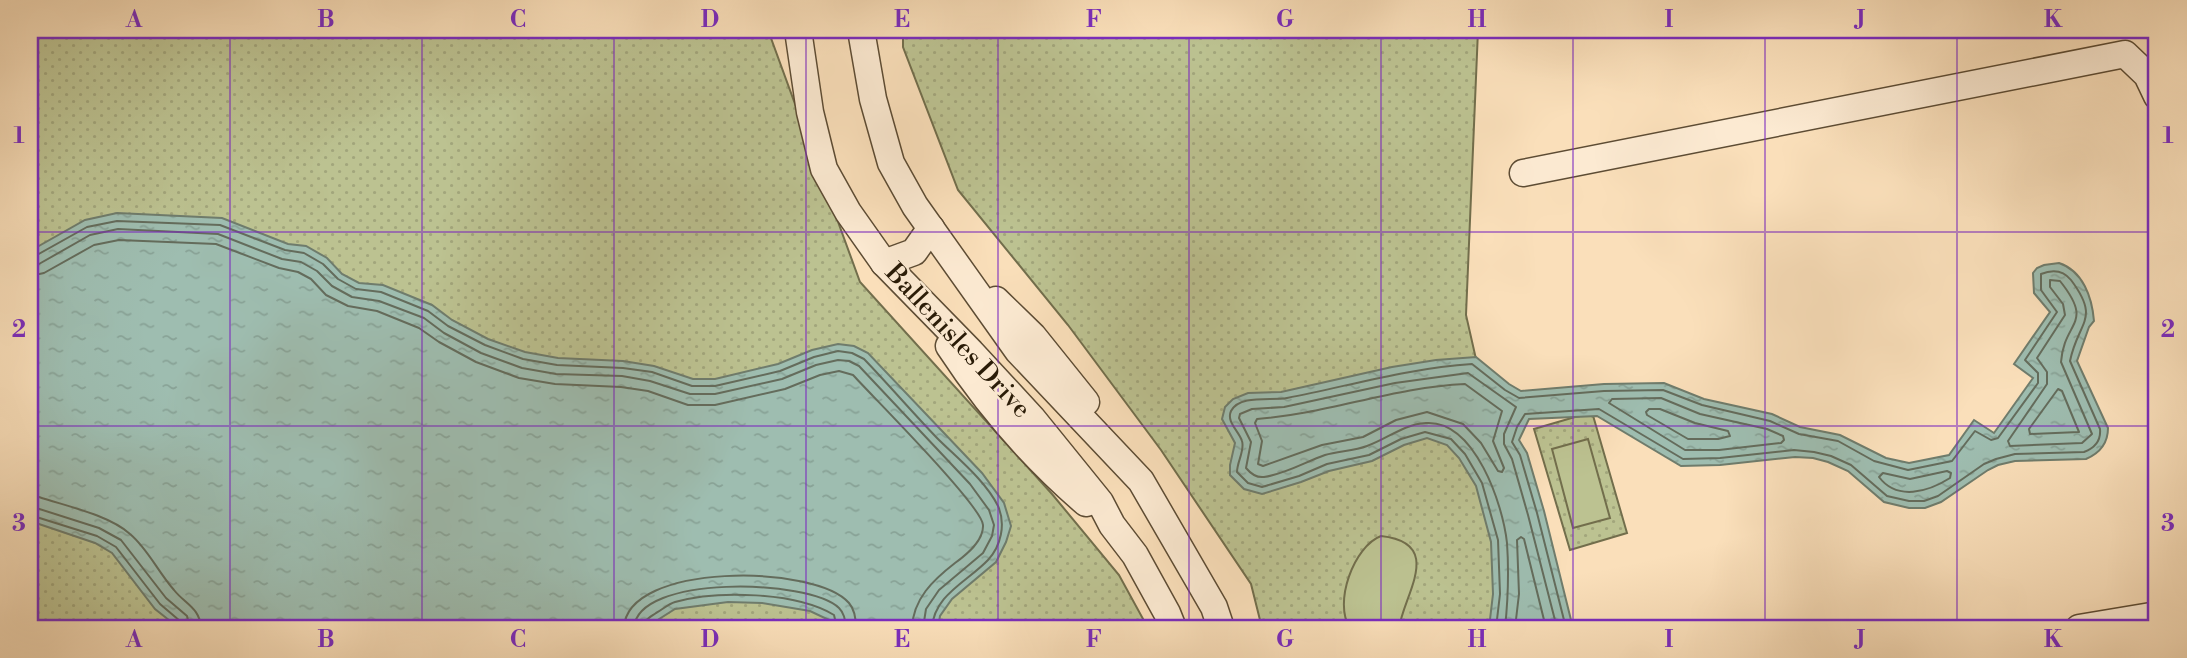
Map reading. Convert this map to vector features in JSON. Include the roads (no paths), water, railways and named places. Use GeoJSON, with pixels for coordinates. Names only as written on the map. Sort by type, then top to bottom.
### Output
{"type":"FeatureCollection","features":[{"type":"Feature","properties":{"kind":"street","name":"Ballenisles Drive"},"geometry":{"type":"LineString","coordinates":[[798,30],[810,112],[824,169],[848,212],[884,263],[1032,418],[1100,502],[1112,525],[1135,555],[1173,628]]}},
{"type":"Feature","properties":{"kind":"street","name":"Ballenisles Drive"},"geometry":{"type":"LineString","coordinates":[[861,30],[873,99],[891,163],[915,206],[1018,351],[1141,481],[1214,607],[1221,628]]}},
{"type":"Feature","properties":{"kind":"street"},"geometry":{"type":"LineString","coordinates":[[1523,173],[2125,54],[2147,75],[2157,96]]}},
{"type":"Feature","properties":{"kind":"street"},"geometry":{"type":"LineString","coordinates":[[884,263],[914,252],[931,228]]}},
{"type":"Feature","properties":{"kind":"street"},"geometry":{"type":"LineString","coordinates":[[953,258],[1033,335],[1083,397],[1141,481]]}},
{"type":"Feature","properties":{"kind":"street"},"geometry":{"type":"LineString","coordinates":[[915,294],[975,386],[1053,475],[1112,525]]}},
{"type":"Feature","properties":{"kind":"street"},"geometry":{"type":"LineString","coordinates":[[1032,418],[1057,393]]}},
{"type":"Feature","properties":{"kind":"street"},"geometry":{"type":"LineString","coordinates":[[2079,628],[2157,615]]}},
{"type":"Feature","properties":{"kind":"water"},"geometry":{"type":"Polygon","coordinates":[[[117,213],[222,218],[288,244],[306,246],[327,258],[342,274],[359,283],[383,285],[432,305],[452,320],[488,339],[525,352],[558,358],[623,361],[654,366],[693,379],[715,379],[778,364],[812,350],[838,344],[854,346],[868,353],[982,473],[1004,503],[1011,526],[1006,542],[996,562],[952,599],[940,616],[938,628],[830,628],[829,620],[810,611],[762,603],[728,602],[675,609],[645,628],[179,628],[155,609],[112,553],[95,543],[30,521],[30,251],[85,220],[117,213]]]}},
{"type":"Feature","properties":{"kind":"water"},"geometry":{"type":"Polygon","coordinates":[[[2059,263],[2080,279],[2091,303],[2094,321],[2089,327],[2077,361],[2108,428],[2105,443],[2099,451],[2086,459],[2015,461],[1998,465],[1941,502],[1925,508],[1909,508],[1884,502],[1848,471],[1813,458],[1681,466],[1597,416],[1529,419],[1519,440],[1527,453],[1544,511],[1573,628],[1489,628],[1493,594],[1491,542],[1476,486],[1459,458],[1447,445],[1427,438],[1404,445],[1372,461],[1329,471],[1262,494],[1244,489],[1230,475],[1235,443],[1222,419],[1225,407],[1233,399],[1248,393],[1281,392],[1392,367],[1476,357],[1521,391],[1604,384],[1664,383],[1704,399],[1772,414],[1800,427],[1840,435],[1886,458],[1909,463],[1949,455],[1974,420],[1994,433],[2033,378],[2014,364],[2050,312],[2034,293],[2033,273],[2044,265],[2059,263]]]}}]}
